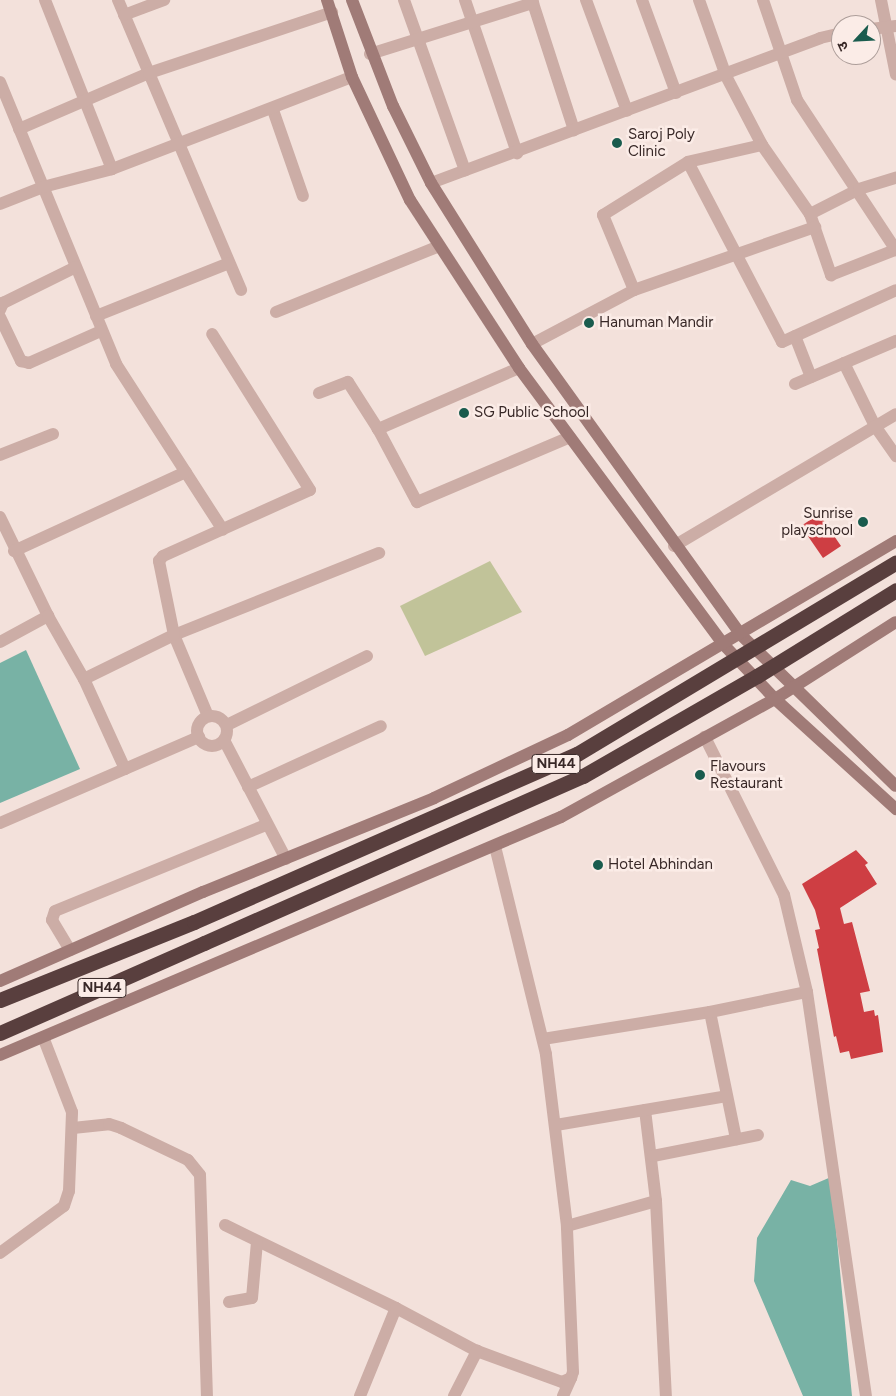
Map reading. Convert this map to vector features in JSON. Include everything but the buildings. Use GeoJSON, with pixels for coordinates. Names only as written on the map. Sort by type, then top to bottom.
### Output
{"type":"FeatureCollection","features":[{"type":"Feature","properties":{"kind":"highway","name":"NH44"},"geometry":{"type":"LineString","coordinates":[[0,1000],[194,922],[577,754],[896,562]]}},
{"type":"Feature","properties":{"kind":"highway","name":"NH44"},"geometry":{"type":"LineString","coordinates":[[0,1033],[583,776],[757,676],[896,590]]}},
{"type":"Feature","properties":{"kind":"street"},"geometry":{"type":"LineString","coordinates":[[45,0],[112,169]]}},
{"type":"Feature","properties":{"kind":"street"},"geometry":{"type":"LineString","coordinates":[[118,0],[241,290]]}},
{"type":"Feature","properties":{"kind":"street"},"geometry":{"type":"LineString","coordinates":[[124,15],[164,0]]}},
{"type":"Feature","properties":{"kind":"street"},"geometry":{"type":"LineString","coordinates":[[327,0],[352,77],[410,200],[519,368],[724,645],[776,699],[896,809]]}},
{"type":"Feature","properties":{"kind":"street"},"geometry":{"type":"LineString","coordinates":[[352,0],[370,54],[431,183],[532,344],[674,546],[741,635],[896,786]]}},
{"type":"Feature","properties":{"kind":"street"},"geometry":{"type":"LineString","coordinates":[[404,0],[464,170]]}},
{"type":"Feature","properties":{"kind":"street"},"geometry":{"type":"LineString","coordinates":[[465,0],[517,153]]}},
{"type":"Feature","properties":{"kind":"street"},"geometry":{"type":"LineString","coordinates":[[586,0],[627,111]]}},
{"type":"Feature","properties":{"kind":"street"},"geometry":{"type":"LineString","coordinates":[[642,0],[676,94]]}},
{"type":"Feature","properties":{"kind":"street"},"geometry":{"type":"LineString","coordinates":[[699,0],[726,76],[762,145],[810,214],[831,275],[896,250],[859,189],[797,100],[783,52],[763,0]]}},
{"type":"Feature","properties":{"kind":"street"},"geometry":{"type":"LineString","coordinates":[[881,0],[892,26],[896,75]]}},
{"type":"Feature","properties":{"kind":"street"},"geometry":{"type":"LineString","coordinates":[[370,54],[532,2],[574,130]]}},
{"type":"Feature","properties":{"kind":"street"},"geometry":{"type":"LineString","coordinates":[[19,129],[149,73],[332,12]]}},
{"type":"Feature","properties":{"kind":"street"},"geometry":{"type":"LineString","coordinates":[[431,183],[726,76],[783,52],[831,36]]}},
{"type":"Feature","properties":{"kind":"street"},"geometry":{"type":"LineString","coordinates":[[0,204],[43,187],[112,169],[273,110],[352,77]]}},
{"type":"Feature","properties":{"kind":"street"},"geometry":{"type":"LineString","coordinates":[[0,82],[101,331],[122,375],[223,530]]}},
{"type":"Feature","properties":{"kind":"street"},"geometry":{"type":"LineString","coordinates":[[273,110],[303,196]]}},
{"type":"Feature","properties":{"kind":"street"},"geometry":{"type":"LineString","coordinates":[[634,290],[603,215],[688,162],[762,145]]}},
{"type":"Feature","properties":{"kind":"street"},"geometry":{"type":"LineString","coordinates":[[688,162],[782,342],[896,290]]}},
{"type":"Feature","properties":{"kind":"street"},"geometry":{"type":"LineString","coordinates":[[810,214],[859,189],[896,178]]}},
{"type":"Feature","properties":{"kind":"street"},"geometry":{"type":"LineString","coordinates":[[532,344],[634,290],[814,227]]}},
{"type":"Feature","properties":{"kind":"street"},"geometry":{"type":"LineString","coordinates":[[276,312],[439,246]]}},
{"type":"Feature","properties":{"kind":"street"},"geometry":{"type":"LineString","coordinates":[[96,316],[229,263]]}},
{"type":"Feature","properties":{"kind":"street"},"geometry":{"type":"LineString","coordinates":[[0,310],[4,304],[76,267]]}},
{"type":"Feature","properties":{"kind":"street"},"geometry":{"type":"LineString","coordinates":[[0,317],[21,361],[29,364],[101,331]]}},
{"type":"Feature","properties":{"kind":"street"},"geometry":{"type":"LineString","coordinates":[[208,716],[174,635],[159,561],[310,490],[212,334]]}},
{"type":"Feature","properties":{"kind":"street"},"geometry":{"type":"LineString","coordinates":[[795,336],[812,377]]}},
{"type":"Feature","properties":{"kind":"street"},"geometry":{"type":"LineString","coordinates":[[795,384],[896,341]]}},
{"type":"Feature","properties":{"kind":"street"},"geometry":{"type":"LineString","coordinates":[[844,363],[875,426],[896,456]]}},
{"type":"Feature","properties":{"kind":"street"},"geometry":{"type":"LineString","coordinates":[[378,430],[519,368]]}},
{"type":"Feature","properties":{"kind":"street"},"geometry":{"type":"LineString","coordinates":[[319,393],[348,382],[378,430],[417,502],[570,437]]}},
{"type":"Feature","properties":{"kind":"street"},"geometry":{"type":"LineString","coordinates":[[674,546],[896,414]]}},
{"type":"Feature","properties":{"kind":"street"},"geometry":{"type":"LineString","coordinates":[[0,455],[53,434]]}},
{"type":"Feature","properties":{"kind":"street"},"geometry":{"type":"LineString","coordinates":[[14,551],[186,472]]}},
{"type":"Feature","properties":{"kind":"street"},"geometry":{"type":"LineString","coordinates":[[0,517],[14,551],[84,679],[125,769]]}},
{"type":"Feature","properties":{"kind":"street"},"geometry":{"type":"LineString","coordinates":[[0,981],[434,798],[568,735],[741,635],[896,541]]}},
{"type":"Feature","properties":{"kind":"street"},"geometry":{"type":"LineString","coordinates":[[84,679],[174,635],[379,553]]}},
{"type":"Feature","properties":{"kind":"street"},"geometry":{"type":"LineString","coordinates":[[0,642],[48,616]]}},
{"type":"Feature","properties":{"kind":"street"},"geometry":{"type":"LineString","coordinates":[[0,1055],[495,848],[561,818],[776,699],[896,622]]}},
{"type":"Feature","properties":{"kind":"street"},"geometry":{"type":"LineString","coordinates":[[226,726],[367,656]]}},
{"type":"Feature","properties":{"kind":"street"},"geometry":{"type":"LineString","coordinates":[[198,737],[199,724],[208,716],[219,717],[226,726],[224,740],[266,825],[286,859]]}},
{"type":"Feature","properties":{"kind":"street"},"geometry":{"type":"LineString","coordinates":[[248,787],[381,726]]}},
{"type":"Feature","properties":{"kind":"street"},"geometry":{"type":"LineString","coordinates":[[0,823],[198,737]]}},
{"type":"Feature","properties":{"kind":"street"},"geometry":{"type":"LineString","coordinates":[[198,737],[208,745],[214,746],[224,740]]}},
{"type":"Feature","properties":{"kind":"street"},"geometry":{"type":"LineString","coordinates":[[706,737],[784,895],[807,992],[866,1396]]}},
{"type":"Feature","properties":{"kind":"street"},"geometry":{"type":"LineString","coordinates":[[70,950],[52,920],[56,911],[266,825]]}},
{"type":"Feature","properties":{"kind":"street"},"geometry":{"type":"LineString","coordinates":[[495,848],[544,1039],[556,1125],[568,1226],[571,1378],[563,1396]]}},
{"type":"Feature","properties":{"kind":"street"},"geometry":{"type":"LineString","coordinates":[[544,1039],[710,1012],[807,992]]}},
{"type":"Feature","properties":{"kind":"street"},"geometry":{"type":"LineString","coordinates":[[710,1012],[736,1139]]}},
{"type":"Feature","properties":{"kind":"street"},"geometry":{"type":"LineString","coordinates":[[0,1253],[64,1206],[69,1191],[73,1128],[69,1099],[43,1037]]}},
{"type":"Feature","properties":{"kind":"street"},"geometry":{"type":"LineString","coordinates":[[556,1125],[727,1096]]}},
{"type":"Feature","properties":{"kind":"street"},"geometry":{"type":"LineString","coordinates":[[645,1110],[653,1156],[666,1396]]}},
{"type":"Feature","properties":{"kind":"street"},"geometry":{"type":"LineString","coordinates":[[73,1128],[109,1124],[121,1128],[188,1160],[200,1175],[207,1396]]}},
{"type":"Feature","properties":{"kind":"street"},"geometry":{"type":"LineString","coordinates":[[653,1156],[758,1134]]}},
{"type":"Feature","properties":{"kind":"street"},"geometry":{"type":"LineString","coordinates":[[568,1226],[656,1201]]}},
{"type":"Feature","properties":{"kind":"street"},"geometry":{"type":"LineString","coordinates":[[225,1225],[396,1308],[477,1351],[562,1382],[571,1378]]}},
{"type":"Feature","properties":{"kind":"street"},"geometry":{"type":"LineString","coordinates":[[229,1302],[252,1298],[257,1242]]}},
{"type":"Feature","properties":{"kind":"street"},"geometry":{"type":"LineString","coordinates":[[360,1396],[396,1308]]}},
{"type":"Feature","properties":{"kind":"street"},"geometry":{"type":"LineString","coordinates":[[454,1396],[477,1351]]}},
{"type":"Feature","properties":{"kind":"green space"},"geometry":{"type":"Polygon","coordinates":[[[490,561],[522,612],[425,656],[400,606],[490,561]]]}},
{"type":"Feature","properties":{"kind":"water"},"geometry":{"type":"Polygon","coordinates":[[[26,650],[80,769],[0,803],[0,663],[26,650]]]}},
{"type":"Feature","properties":{"kind":"water"},"geometry":{"type":"Polygon","coordinates":[[[831,1177],[852,1396],[803,1396],[754,1281],[757,1238],[791,1180],[810,1186],[831,1177]]]}},
{"type":"Feature","properties":{"kind":"place","name":"Saroj Poly Clinic"},"geometry":{"type":"Point","coordinates":[617,143]}},
{"type":"Feature","properties":{"kind":"place","name":"Hanuman Mandir"},"geometry":{"type":"Point","coordinates":[589,323]}},
{"type":"Feature","properties":{"kind":"place","name":"SG Public School"},"geometry":{"type":"Point","coordinates":[464,413]}},
{"type":"Feature","properties":{"kind":"place","name":"Sunrise playschool"},"geometry":{"type":"Point","coordinates":[863,522]}},
{"type":"Feature","properties":{"kind":"place","name":"Flavours Restaurant"},"geometry":{"type":"Point","coordinates":[700,775]}},
{"type":"Feature","properties":{"kind":"place","name":"Hotel Abhindan"},"geometry":{"type":"Point","coordinates":[598,865]}}]}
